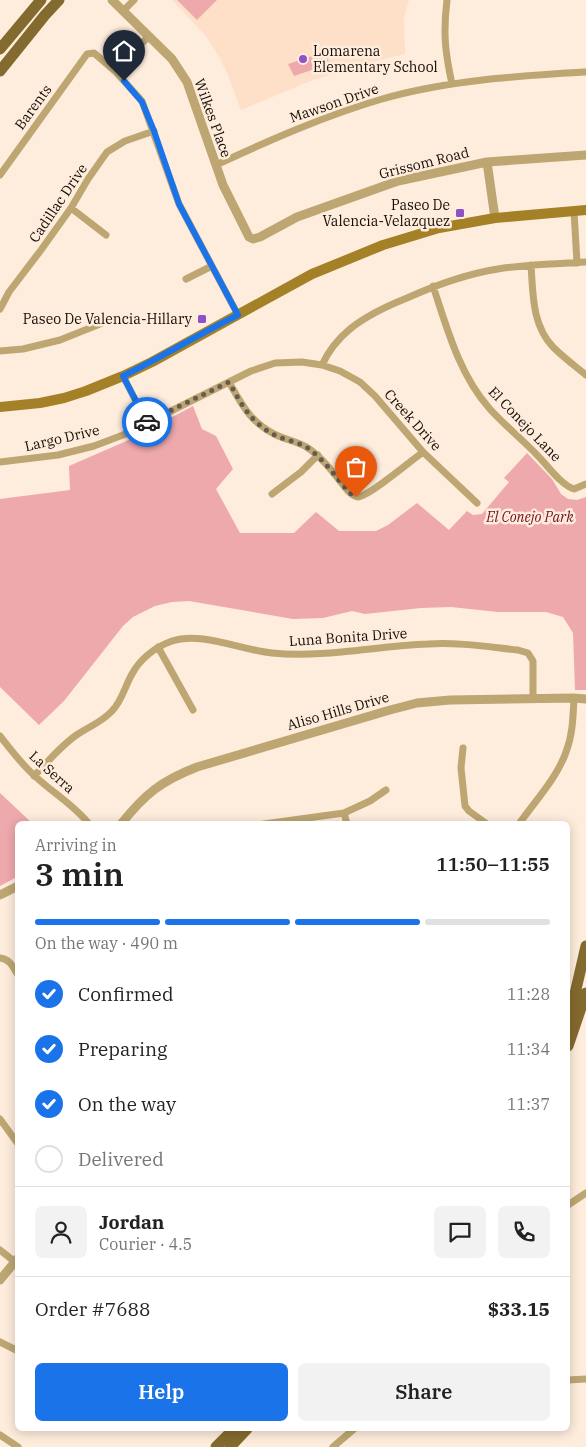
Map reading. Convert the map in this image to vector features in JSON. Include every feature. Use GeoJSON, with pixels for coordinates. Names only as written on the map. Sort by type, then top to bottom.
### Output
{"type":"FeatureCollection","features":[{"type":"Feature","properties":{"kind":"main road"},"geometry":{"type":"LineString","coordinates":[[0,49],[41,0]]}},
{"type":"Feature","properties":{"kind":"main road"},"geometry":{"type":"LineString","coordinates":[[0,71],[58,0]]}},
{"type":"Feature","properties":{"kind":"main road"},"geometry":{"type":"LineString","coordinates":[[0,407],[40,403],[64,398],[123,376],[312,274],[384,245],[439,228],[495,218],[586,210]]}},
{"type":"Feature","properties":{"kind":"main road"},"geometry":{"type":"LineString","coordinates":[[570,1010],[585,959]]}},
{"type":"Feature","properties":{"kind":"main road"},"geometry":{"type":"LineString","coordinates":[[570,1040],[586,994]]}},
{"type":"Feature","properties":{"kind":"main road"},"geometry":{"type":"LineString","coordinates":[[216,1447],[232,1431]]}},
{"type":"Feature","properties":{"kind":"main road"},"geometry":{"type":"LineString","coordinates":[[230,1447],[245,1431]]}},
{"type":"Feature","properties":{"kind":"street","name":"Wilkes Place"},"geometry":{"type":"LineString","coordinates":[[112,0],[172,59],[186,82],[223,186],[249,237]]}},
{"type":"Feature","properties":{"kind":"street"},"geometry":{"type":"LineString","coordinates":[[123,11],[134,0]]}},
{"type":"Feature","properties":{"kind":"street"},"geometry":{"type":"LineString","coordinates":[[448,0],[444,22],[445,50],[452,84]]}},
{"type":"Feature","properties":{"kind":"street"},"geometry":{"type":"LineString","coordinates":[[149,36],[115,71],[142,102],[179,204],[238,315]]}},
{"type":"Feature","properties":{"kind":"street","name":"Barents"},"geometry":{"type":"LineString","coordinates":[[0,175],[87,54],[94,53],[115,71]]}},
{"type":"Feature","properties":{"kind":"street","name":"Mawson Drive"},"geometry":{"type":"LineString","coordinates":[[216,165],[330,115],[384,98],[452,84],[522,76],[586,72]]}},
{"type":"Feature","properties":{"kind":"street","name":"Cadillac Drive"},"geometry":{"type":"LineString","coordinates":[[0,309],[9,292],[71,208],[107,152],[125,141],[154,131]]}},
{"type":"Feature","properties":{"kind":"street","name":"Grissom Road"},"geometry":{"type":"LineString","coordinates":[[249,237],[256,239],[297,217],[398,181],[488,162],[586,155]]}},
{"type":"Feature","properties":{"kind":"street"},"geometry":{"type":"LineString","coordinates":[[488,162],[495,218]]}},
{"type":"Feature","properties":{"kind":"street"},"geometry":{"type":"LineString","coordinates":[[71,208],[106,235]]}},
{"type":"Feature","properties":{"kind":"street"},"geometry":{"type":"LineString","coordinates":[[574,210],[577,262]]}},
{"type":"Feature","properties":{"kind":"street"},"geometry":{"type":"LineString","coordinates":[[322,365],[335,345],[349,330],[366,317],[433,286],[464,276],[489,271],[530,265],[586,262]]}},
{"type":"Feature","properties":{"kind":"street"},"geometry":{"type":"LineString","coordinates":[[530,265],[533,302],[542,331],[552,346],[586,375]]}},
{"type":"Feature","properties":{"kind":"street"},"geometry":{"type":"LineString","coordinates":[[186,279],[212,266]]}},
{"type":"Feature","properties":{"kind":"street","name":"El Conejo Lane"},"geometry":{"type":"LineString","coordinates":[[433,286],[454,350],[476,391],[488,407],[566,485],[574,489],[586,484]]}},
{"type":"Feature","properties":{"kind":"street"},"geometry":{"type":"LineString","coordinates":[[0,351],[23,349],[60,340],[115,318]]}},
{"type":"Feature","properties":{"kind":"street","name":"Largo Drive"},"geometry":{"type":"LineString","coordinates":[[0,462],[58,455],[94,446],[123,435],[251,370],[276,363],[302,362],[322,365]]}},
{"type":"Feature","properties":{"kind":"street","name":"Creek Drive"},"geometry":{"type":"LineString","coordinates":[[322,365],[340,371],[360,382],[376,396],[423,452],[477,503]]}},
{"type":"Feature","properties":{"kind":"street"},"geometry":{"type":"LineString","coordinates":[[123,376],[147,423]]}},
{"type":"Feature","properties":{"kind":"street"},"geometry":{"type":"LineString","coordinates":[[229,382],[249,416],[263,428],[306,447],[318,455],[351,494],[356,497],[366,494],[423,452]]}},
{"type":"Feature","properties":{"kind":"street"},"geometry":{"type":"LineString","coordinates":[[272,494],[301,472],[318,455]]}},
{"type":"Feature","properties":{"kind":"street","name":"Luna Bonita Drive"},"geometry":{"type":"LineString","coordinates":[[34,776],[64,744],[99,722],[113,710],[142,659],[158,647],[172,641],[188,638],[205,639],[273,653],[336,652],[428,644],[518,650],[528,653],[533,661],[533,698]]}},
{"type":"Feature","properties":{"kind":"street"},"geometry":{"type":"LineString","coordinates":[[158,647],[193,710]]}},
{"type":"Feature","properties":{"kind":"street"},"geometry":{"type":"LineString","coordinates":[[521,821],[551,780],[566,752],[573,722],[574,698]]}},
{"type":"Feature","properties":{"kind":"street","name":"Aliso Hills Drive"},"geometry":{"type":"LineString","coordinates":[[124,821],[155,788],[176,775],[197,766],[380,712],[417,703],[450,700],[586,699]]}},
{"type":"Feature","properties":{"kind":"street","name":"La Serra"},"geometry":{"type":"LineString","coordinates":[[0,736],[34,776],[72,806],[86,821]]}},
{"type":"Feature","properties":{"kind":"street"},"geometry":{"type":"LineString","coordinates":[[463,748],[460,768],[466,806],[469,811],[483,821]]}},
{"type":"Feature","properties":{"kind":"street"},"geometry":{"type":"LineString","coordinates":[[286,821],[344,813],[370,802],[386,790]]}},
{"type":"Feature","properties":{"kind":"street"},"geometry":{"type":"LineString","coordinates":[[344,813],[346,821]]}},
{"type":"Feature","properties":{"kind":"street"},"geometry":{"type":"LineString","coordinates":[[0,895],[15,888]]}},
{"type":"Feature","properties":{"kind":"street"},"geometry":{"type":"LineString","coordinates":[[3,958],[10,962],[15,970]]}},
{"type":"Feature","properties":{"kind":"street"},"geometry":{"type":"LineString","coordinates":[[0,1119],[15,1139]]}},
{"type":"Feature","properties":{"kind":"street"},"geometry":{"type":"LineString","coordinates":[[570,1204],[586,1193]]}},
{"type":"Feature","properties":{"kind":"street"},"geometry":{"type":"LineString","coordinates":[[0,1250],[15,1259]]}},
{"type":"Feature","properties":{"kind":"street"},"geometry":{"type":"LineString","coordinates":[[0,1280],[15,1261]]}},
{"type":"Feature","properties":{"kind":"street"},"geometry":{"type":"LineString","coordinates":[[0,1342],[15,1350]]}},
{"type":"Feature","properties":{"kind":"street"},"geometry":{"type":"LineString","coordinates":[[570,1380],[586,1379]]}},
{"type":"Feature","properties":{"kind":"street"},"geometry":{"type":"LineString","coordinates":[[333,1447],[351,1431]]}},
{"type":"Feature","properties":{"kind":"street"},"geometry":{"type":"LineString","coordinates":[[0,1435],[18,1447]]}},
{"type":"Feature","properties":{"kind":"shaded area","name":"Lomarena Elementary School"},"geometry":{"type":"Polygon","coordinates":[[[172,0],[409,0],[404,18],[405,54],[367,63],[313,80],[241,110],[228,75],[218,55],[205,35],[172,0]]]}},
{"type":"Feature","properties":{"kind":"green space"},"geometry":{"type":"Polygon","coordinates":[[[177,0],[217,0],[197,20],[177,0]]]}},
{"type":"Feature","properties":{"kind":"green space"},"geometry":{"type":"Polygon","coordinates":[[[324,52],[330,64],[294,76],[288,64],[324,52]]]}},
{"type":"Feature","properties":{"kind":"green space","name":"El Conejo Park"},"geometry":{"type":"Polygon","coordinates":[[[193,406],[202,429],[216,436],[233,469],[216,489],[240,533],[294,533],[316,512],[339,531],[376,531],[388,525],[417,503],[449,530],[467,511],[473,515],[482,514],[509,482],[504,478],[527,453],[552,479],[561,494],[568,499],[577,500],[586,497],[586,690],[575,690],[573,633],[563,617],[546,612],[498,612],[451,607],[365,614],[352,611],[323,618],[293,619],[189,601],[172,602],[155,606],[133,617],[123,626],[64,701],[39,725],[0,687],[0,499],[70,490],[69,466],[131,439],[193,406]]]}},
{"type":"Feature","properties":{"kind":"green space"},"geometry":{"type":"Polygon","coordinates":[[[0,793],[30,821],[15,821],[15,878],[0,886],[0,793]]]}},
{"type":"Feature","properties":{"kind":"way so far"},"geometry":{"type":"LineString","coordinates":[[147,422],[229,382],[249,416],[263,428],[306,447],[318,455],[351,494],[356,497]]}},
{"type":"Feature","properties":{"kind":"place","name":"Lomarena Elementary School"},"geometry":{"type":"Point","coordinates":[303,59]}},
{"type":"Feature","properties":{"kind":"place","name":"Paseo De Valencia-Velazquez"},"geometry":{"type":"Point","coordinates":[460,213]}},
{"type":"Feature","properties":{"kind":"place","name":"Paseo De Valencia-Hillary"},"geometry":{"type":"Point","coordinates":[202,319]}},
{"type":"Feature","properties":{"kind":"route"},"geometry":{"type":"LineString","coordinates":[[124,81],[142,102],[179,204],[238,315],[123,376],[147,422]]}}]}
